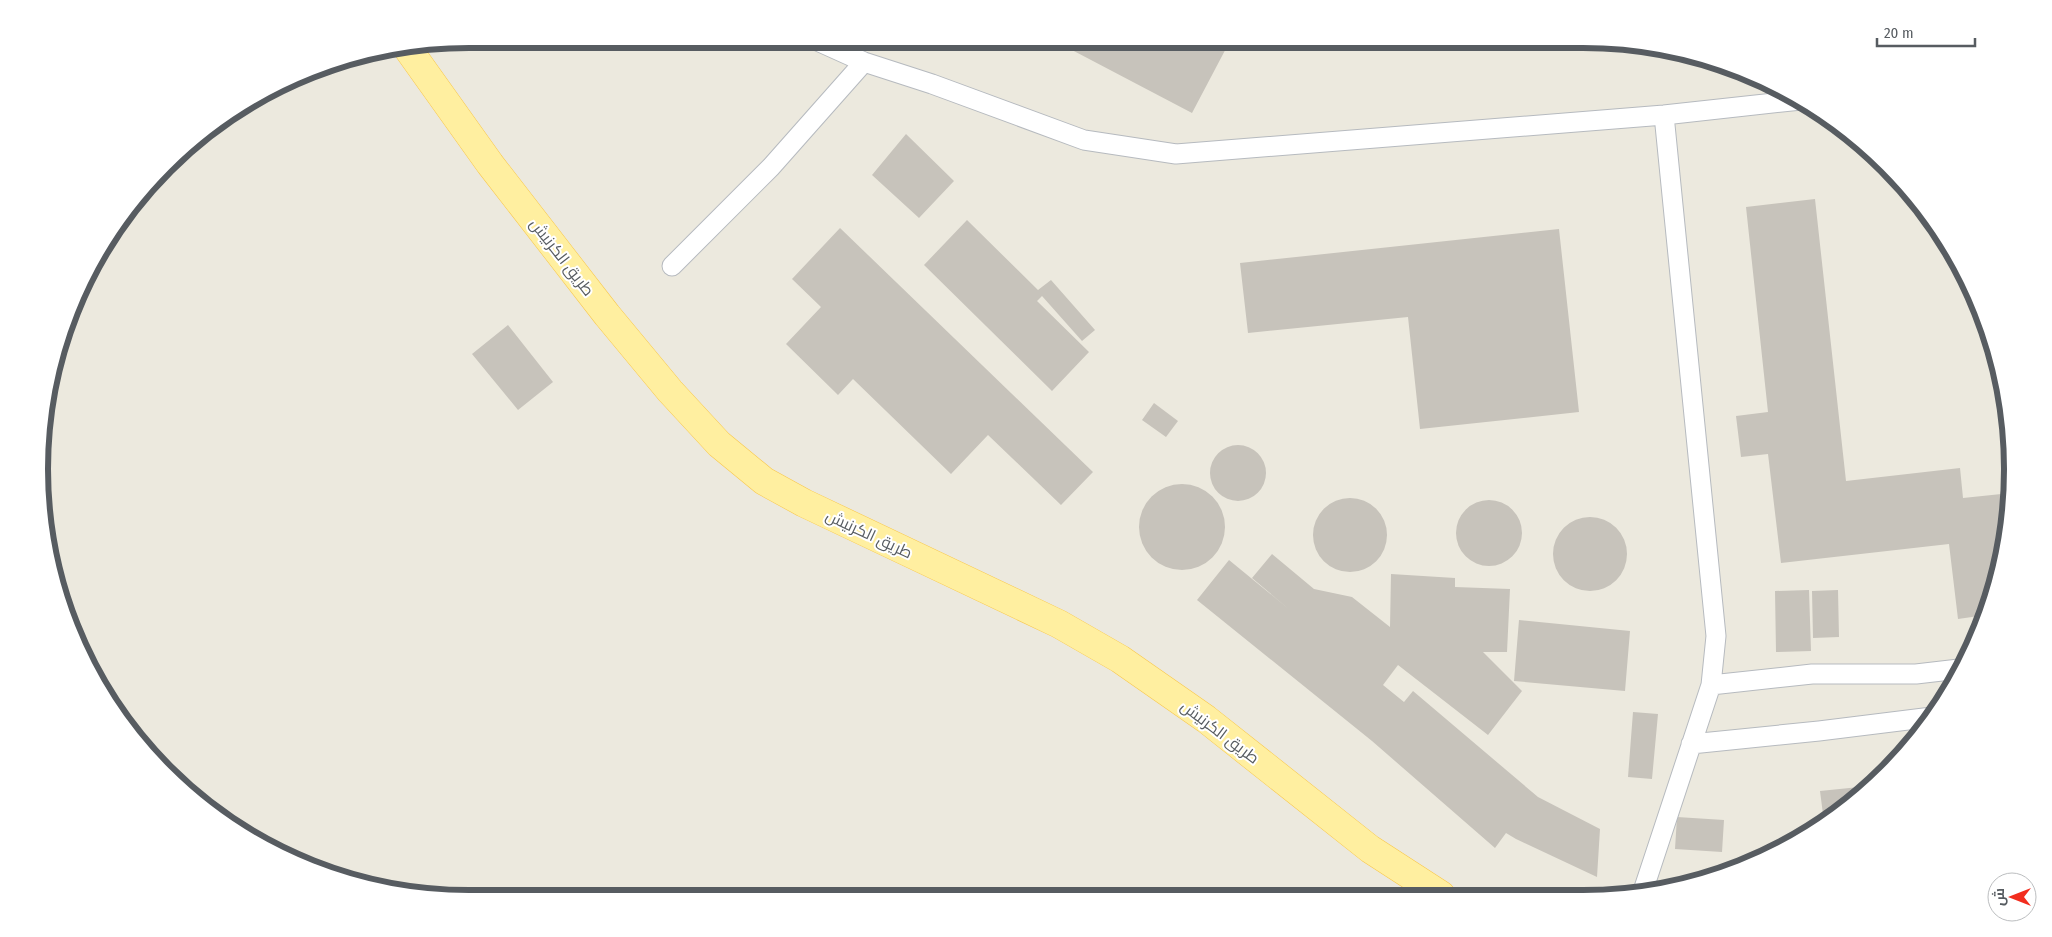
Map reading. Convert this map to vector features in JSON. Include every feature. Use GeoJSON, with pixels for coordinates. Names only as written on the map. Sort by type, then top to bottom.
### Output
{"type":"FeatureCollection","features":[{"type":"Feature","properties":{"kind":"main road","name":"طريق الكرنيش"},"geometry":{"type":"LineString","coordinates":[[410,52],[490,164],[607,315],[670,391],[719,444],[764,481],[804,504],[1059,624],[1120,659],[1206,719],[1370,850],[1432,890]]}},
{"type":"Feature","properties":{"kind":"lane"},"geometry":{"type":"LineString","coordinates":[[833,48],[864,62],[932,84],[1084,140],[1176,154],[1664,115],[1789,101]]}},
{"type":"Feature","properties":{"kind":"lane"},"geometry":{"type":"LineString","coordinates":[[672,266],[771,167],[864,62]]}},
{"type":"Feature","properties":{"kind":"lane"},"geometry":{"type":"LineString","coordinates":[[1645,885],[1711,685],[1716,636],[1664,115]]}},
{"type":"Feature","properties":{"kind":"lane"},"geometry":{"type":"LineString","coordinates":[[1711,685],[1812,674],[1916,674],[1953,670]]}},
{"type":"Feature","properties":{"kind":"lane"},"geometry":{"type":"LineString","coordinates":[[1691,744],[1922,719]]}},
{"type":"Feature","properties":{"kind":"building"},"geometry":{"type":"Polygon","coordinates":[[[1068,48],[1226,48],[1192,113],[1068,48]]]}},
{"type":"Feature","properties":{"kind":"building"},"geometry":{"type":"Polygon","coordinates":[[[906,134],[954,181],[919,218],[872,175],[906,134]]]}},
{"type":"Feature","properties":{"kind":"building"},"geometry":{"type":"Polygon","coordinates":[[[1815,199],[1846,481],[1960,468],[1963,498],[2004,494],[1996,551],[1977,616],[1958,619],[1949,544],[1781,563],[1768,454],[1741,457],[1736,416],[1768,412],[1746,207],[1815,199]]]}},
{"type":"Feature","properties":{"kind":"building"},"geometry":{"type":"Polygon","coordinates":[[[967,220],[1038,290],[1051,280],[1095,330],[1082,341],[1042,296],[1037,301],[1089,352],[1052,391],[924,265],[967,220]]]}},
{"type":"Feature","properties":{"kind":"building"},"geometry":{"type":"Polygon","coordinates":[[[840,228],[1093,472],[1061,505],[988,435],[951,474],[853,379],[838,395],[786,344],[821,307],[792,279],[840,228]]]}},
{"type":"Feature","properties":{"kind":"building"},"geometry":{"type":"Polygon","coordinates":[[[1559,229],[1579,412],[1420,429],[1408,317],[1248,333],[1240,263],[1559,229]]]}},
{"type":"Feature","properties":{"kind":"building"},"geometry":{"type":"Polygon","coordinates":[[[508,325],[553,382],[518,410],[472,354],[508,325]]]}},
{"type":"Feature","properties":{"kind":"building"},"geometry":{"type":"Polygon","coordinates":[[[1154,403],[1178,421],[1166,437],[1142,420],[1154,403]]]}},
{"type":"Feature","properties":{"kind":"building"},"geometry":{"type":"Polygon","coordinates":[[[1238,445],[1253,450],[1261,458],[1266,473],[1261,488],[1253,496],[1238,501],[1223,496],[1215,488],[1210,473],[1215,458],[1223,450],[1238,445]]]}},
{"type":"Feature","properties":{"kind":"building"},"geometry":{"type":"Polygon","coordinates":[[[1182,484],[1198,488],[1212,497],[1221,511],[1225,527],[1221,543],[1212,557],[1198,566],[1182,570],[1166,566],[1152,557],[1143,543],[1139,527],[1143,511],[1152,497],[1166,488],[1182,484]]]}},
{"type":"Feature","properties":{"kind":"building"},"geometry":{"type":"Polygon","coordinates":[[[1350,498],[1371,504],[1381,514],[1387,535],[1381,556],[1371,566],[1350,572],[1329,566],[1319,556],[1313,535],[1319,514],[1329,504],[1350,498]]]}},
{"type":"Feature","properties":{"kind":"building"},"geometry":{"type":"Polygon","coordinates":[[[1489,500],[1502,502],[1517,515],[1520,520],[1522,533],[1520,546],[1507,561],[1502,564],[1489,566],[1476,564],[1461,551],[1458,546],[1456,533],[1458,520],[1471,505],[1476,502],[1489,500]]]}},
{"type":"Feature","properties":{"kind":"building"},"geometry":{"type":"Polygon","coordinates":[[[1590,517],[1611,523],[1621,533],[1627,554],[1621,575],[1611,585],[1590,591],[1569,585],[1559,575],[1553,554],[1559,533],[1569,523],[1590,517]]]}},
{"type":"Feature","properties":{"kind":"building"},"geometry":{"type":"Polygon","coordinates":[[[1272,554],[1314,589],[1352,597],[1390,627],[1391,574],[1455,578],[1455,587],[1510,589],[1507,652],[1483,652],[1522,691],[1488,735],[1398,665],[1383,685],[1404,702],[1413,691],[1538,797],[1600,829],[1597,877],[1506,833],[1495,848],[1372,741],[1197,600],[1229,560],[1290,610],[1252,578],[1272,554]]]}},
{"type":"Feature","properties":{"kind":"building"},"geometry":{"type":"Polygon","coordinates":[[[1809,590],[1811,651],[1776,652],[1775,591],[1809,590]]]}},
{"type":"Feature","properties":{"kind":"building"},"geometry":{"type":"Polygon","coordinates":[[[1838,590],[1839,637],[1813,638],[1812,591],[1838,590]]]}},
{"type":"Feature","properties":{"kind":"building"},"geometry":{"type":"Polygon","coordinates":[[[1519,620],[1630,631],[1625,691],[1514,681],[1519,620]]]}},
{"type":"Feature","properties":{"kind":"building"},"geometry":{"type":"Polygon","coordinates":[[[1633,712],[1658,714],[1652,779],[1628,777],[1633,712]]]}},
{"type":"Feature","properties":{"kind":"building"},"geometry":{"type":"Polygon","coordinates":[[[1859,787],[1823,815],[1820,791],[1859,787]]]}},
{"type":"Feature","properties":{"kind":"building"},"geometry":{"type":"Polygon","coordinates":[[[1677,817],[1724,820],[1722,852],[1675,849],[1677,817]]]}}]}
